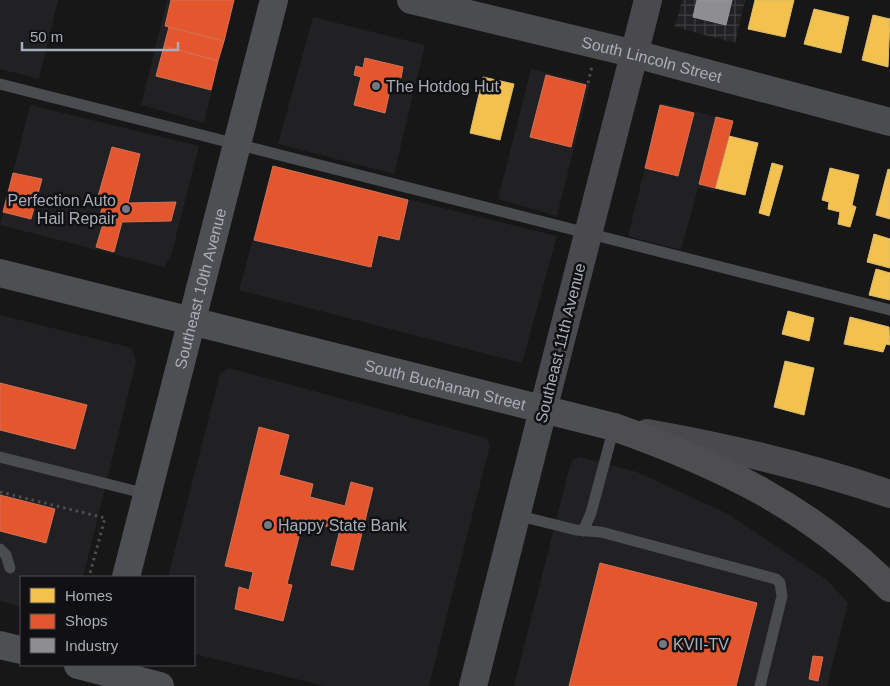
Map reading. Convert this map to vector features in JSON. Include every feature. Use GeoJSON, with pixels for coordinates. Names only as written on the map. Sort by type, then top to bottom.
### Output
{"type":"FeatureCollection","features":[{"type":"Feature","properties":{"kind":"highway"},"geometry":{"type":"LineString","coordinates":[[614,427],[683,453],[773,496],[849,550],[890,588]]}},
{"type":"Feature","properties":{"kind":"main road","name":"Southeast 10th Avenue"},"geometry":{"type":"LineString","coordinates":[[126,576],[274,0]]}},
{"type":"Feature","properties":{"kind":"main road","name":"Southeast 11th Avenue"},"geometry":{"type":"LineString","coordinates":[[543,410],[648,0]]}},
{"type":"Feature","properties":{"kind":"main road","name":"South Buchanan Street"},"geometry":{"type":"LineString","coordinates":[[0,273],[543,410],[614,427],[723,446],[785,461],[890,494]]}},
{"type":"Feature","properties":{"kind":"main road"},"geometry":{"type":"LineString","coordinates":[[0,645],[20,650]]}},
{"type":"Feature","properties":{"kind":"main road"},"geometry":{"type":"LineString","coordinates":[[96,672],[160,686]]}},
{"type":"Feature","properties":{"kind":"street","name":"South Lincoln Street"},"geometry":{"type":"LineString","coordinates":[[411,0],[635,54],[890,122]]}},
{"type":"Feature","properties":{"kind":"street","name":"Southeast 11th Avenue"},"geometry":{"type":"LineString","coordinates":[[473,686],[543,410]]}},
{"type":"Feature","properties":{"kind":"lane"},"geometry":{"type":"LineString","coordinates":[[0,84],[890,310]]}},
{"type":"Feature","properties":{"kind":"lane"},"geometry":{"type":"LineString","coordinates":[[583,531],[591,513],[614,427]]}},
{"type":"Feature","properties":{"kind":"lane"},"geometry":{"type":"LineString","coordinates":[[0,457],[147,494]]}},
{"type":"Feature","properties":{"kind":"lane"},"geometry":{"type":"LineString","coordinates":[[516,515],[583,531],[601,532],[776,578],[780,583],[782,596],[760,686]]}},
{"type":"Feature","properties":{"kind":"lane"},"geometry":{"type":"LineString","coordinates":[[0,549],[6,556],[10,568]]}},
{"type":"Feature","properties":{"kind":"path"},"geometry":{"type":"LineString","coordinates":[[588,83],[593,63]]}},
{"type":"Feature","properties":{"kind":"path"},"geometry":{"type":"LineString","coordinates":[[0,492],[105,518],[89,576]]}},
{"type":"Feature","properties":{"kind":"shaded area"},"geometry":{"type":"Polygon","coordinates":[[[0,0],[58,0],[39,79],[0,69],[0,0]]]}},
{"type":"Feature","properties":{"kind":"shaded area"},"geometry":{"type":"Polygon","coordinates":[[[167,0],[234,0],[204,123],[141,105],[167,0]]]}},
{"type":"Feature","properties":{"kind":"shaded area"},"geometry":{"type":"Polygon","coordinates":[[[682,0],[745,0],[735,43],[675,27],[682,0]]]}},
{"type":"Feature","properties":{"kind":"shaded area"},"geometry":{"type":"Polygon","coordinates":[[[313,17],[425,45],[394,174],[278,144],[313,17]]]}},
{"type":"Feature","properties":{"kind":"shaded area"},"geometry":{"type":"Polygon","coordinates":[[[531,69],[590,84],[557,216],[498,199],[531,69]]]}},
{"type":"Feature","properties":{"kind":"shaded area"},"geometry":{"type":"Polygon","coordinates":[[[661,103],[733,121],[714,192],[698,188],[681,250],[628,236],[661,103]]]}},
{"type":"Feature","properties":{"kind":"shaded area"},"geometry":{"type":"Polygon","coordinates":[[[30,105],[199,146],[171,256],[164,267],[0,225],[30,105]]]}},
{"type":"Feature","properties":{"kind":"shaded area"},"geometry":{"type":"Polygon","coordinates":[[[273,166],[557,236],[522,363],[239,290],[273,166]]]}},
{"type":"Feature","properties":{"kind":"shaded area"},"geometry":{"type":"Polygon","coordinates":[[[0,315],[132,348],[136,362],[83,576],[20,576],[20,607],[0,601],[0,315]]]}},
{"type":"Feature","properties":{"kind":"shaded area"},"geometry":{"type":"Polygon","coordinates":[[[229,368],[486,438],[490,445],[429,686],[325,686],[195,654],[195,576],[168,576],[220,374],[229,368]]]}},
{"type":"Feature","properties":{"kind":"shaded area"},"geometry":{"type":"Polygon","coordinates":[[[580,457],[637,472],[728,514],[827,580],[848,603],[827,686],[514,686],[568,473],[572,460],[580,457]]]}},
{"type":"Feature","properties":{"kind":"building: Homes"},"geometry":{"type":"Polygon","coordinates":[[[755,0],[794,0],[785,37],[748,29],[755,0]]]}},
{"type":"Feature","properties":{"kind":"building: Homes"},"geometry":{"type":"Polygon","coordinates":[[[814,9],[849,17],[841,53],[804,44],[814,9]]]}},
{"type":"Feature","properties":{"kind":"building: Homes"},"geometry":{"type":"Polygon","coordinates":[[[873,15],[890,19],[888,67],[862,60],[873,15]]]}},
{"type":"Feature","properties":{"kind":"building: Homes"},"geometry":{"type":"Polygon","coordinates":[[[483,77],[514,84],[500,140],[470,133],[483,77]]]}},
{"type":"Feature","properties":{"kind":"building: Homes"},"geometry":{"type":"Polygon","coordinates":[[[729,136],[758,143],[745,195],[715,188],[729,136]]]}},
{"type":"Feature","properties":{"kind":"building: Homes"},"geometry":{"type":"Polygon","coordinates":[[[772,163],[783,166],[769,216],[759,213],[772,163]]]}},
{"type":"Feature","properties":{"kind":"building: Homes"},"geometry":{"type":"Polygon","coordinates":[[[830,168],[859,175],[852,205],[856,207],[850,227],[838,224],[840,212],[828,209],[829,202],[822,200],[830,168]]]}},
{"type":"Feature","properties":{"kind":"building: Homes"},"geometry":{"type":"Polygon","coordinates":[[[888,169],[890,170],[890,219],[876,215],[888,169]]]}},
{"type":"Feature","properties":{"kind":"building: Homes"},"geometry":{"type":"Polygon","coordinates":[[[874,234],[890,239],[890,268],[867,262],[874,234]]]}},
{"type":"Feature","properties":{"kind":"building: Homes"},"geometry":{"type":"Polygon","coordinates":[[[876,269],[890,273],[890,300],[869,295],[876,269]]]}},
{"type":"Feature","properties":{"kind":"building: Homes"},"geometry":{"type":"Polygon","coordinates":[[[788,311],[814,318],[809,341],[782,334],[788,311]]]}},
{"type":"Feature","properties":{"kind":"building: Homes"},"geometry":{"type":"Polygon","coordinates":[[[850,317],[889,327],[890,345],[886,344],[883,352],[844,344],[850,317]]]}},
{"type":"Feature","properties":{"kind":"building: Homes"},"geometry":{"type":"Polygon","coordinates":[[[785,361],[814,368],[804,415],[774,407],[785,361]]]}},
{"type":"Feature","properties":{"kind":"building: Shops"},"geometry":{"type":"Polygon","coordinates":[[[171,0],[234,0],[224,41],[165,26],[171,0]]]}},
{"type":"Feature","properties":{"kind":"building: Shops"},"geometry":{"type":"Polygon","coordinates":[[[169,27],[224,41],[218,61],[164,46],[169,27]]]}},
{"type":"Feature","properties":{"kind":"building: Shops"},"geometry":{"type":"Polygon","coordinates":[[[164,46],[218,61],[211,90],[156,76],[164,46]]]}},
{"type":"Feature","properties":{"kind":"building: Shops"},"geometry":{"type":"Polygon","coordinates":[[[365,58],[403,67],[401,78],[390,77],[387,89],[390,90],[385,113],[354,105],[361,77],[354,75],[356,66],[363,68],[365,58]]]}},
{"type":"Feature","properties":{"kind":"building: Shops"},"geometry":{"type":"Polygon","coordinates":[[[546,75],[586,85],[571,147],[530,137],[546,75]]]}},
{"type":"Feature","properties":{"kind":"building: Shops"},"geometry":{"type":"Polygon","coordinates":[[[660,105],[694,113],[678,176],[645,168],[660,105]]]}},
{"type":"Feature","properties":{"kind":"building: Shops"},"geometry":{"type":"Polygon","coordinates":[[[716,117],[733,121],[715,188],[699,184],[716,117]]]}},
{"type":"Feature","properties":{"kind":"building: Shops"},"geometry":{"type":"Polygon","coordinates":[[[112,147],[140,154],[128,203],[176,202],[171,221],[122,222],[114,252],[96,247],[105,217],[100,215],[104,201],[97,200],[112,147]]]}},
{"type":"Feature","properties":{"kind":"building: Shops"},"geometry":{"type":"Polygon","coordinates":[[[273,166],[408,200],[399,240],[378,235],[371,267],[254,240],[273,166]]]}},
{"type":"Feature","properties":{"kind":"building: Shops"},"geometry":{"type":"Polygon","coordinates":[[[13,173],[42,179],[31,219],[3,212],[13,173]]]}},
{"type":"Feature","properties":{"kind":"building: Shops"},"geometry":{"type":"Polygon","coordinates":[[[0,383],[87,405],[75,449],[0,430],[0,383]]]}},
{"type":"Feature","properties":{"kind":"building: Shops","name":"Happy State Bank"},"geometry":{"type":"Polygon","coordinates":[[[259,427],[289,435],[279,475],[313,484],[310,497],[345,506],[351,482],[373,488],[353,570],[331,565],[340,530],[303,521],[287,584],[292,585],[283,621],[235,609],[239,587],[249,590],[253,572],[225,566],[259,427]]]}},
{"type":"Feature","properties":{"kind":"building: Shops"},"geometry":{"type":"Polygon","coordinates":[[[0,495],[55,509],[46,543],[0,531],[0,495]]]}},
{"type":"Feature","properties":{"kind":"building: Shops","name":"KVII-TV"},"geometry":{"type":"Polygon","coordinates":[[[600,563],[757,603],[736,686],[569,686],[600,563]]]}},
{"type":"Feature","properties":{"kind":"building: Shops"},"geometry":{"type":"Polygon","coordinates":[[[813,656],[823,657],[818,681],[809,679],[813,656]]]}},
{"type":"Feature","properties":{"kind":"building: Industry"},"geometry":{"type":"Polygon","coordinates":[[[697,0],[732,0],[726,25],[693,17],[697,0]]]}},
{"type":"Feature","properties":{"kind":"place","name":"The Hotdog Hut"},"geometry":{"type":"Point","coordinates":[376,86]}},
{"type":"Feature","properties":{"kind":"place","name":"Perfection Auto Hail Repair"},"geometry":{"type":"Point","coordinates":[126,209]}},
{"type":"Feature","properties":{"kind":"place","name":"Happy State Bank"},"geometry":{"type":"Point","coordinates":[268,525]}},
{"type":"Feature","properties":{"kind":"place","name":"KVII-TV"},"geometry":{"type":"Point","coordinates":[663,644]}}]}
